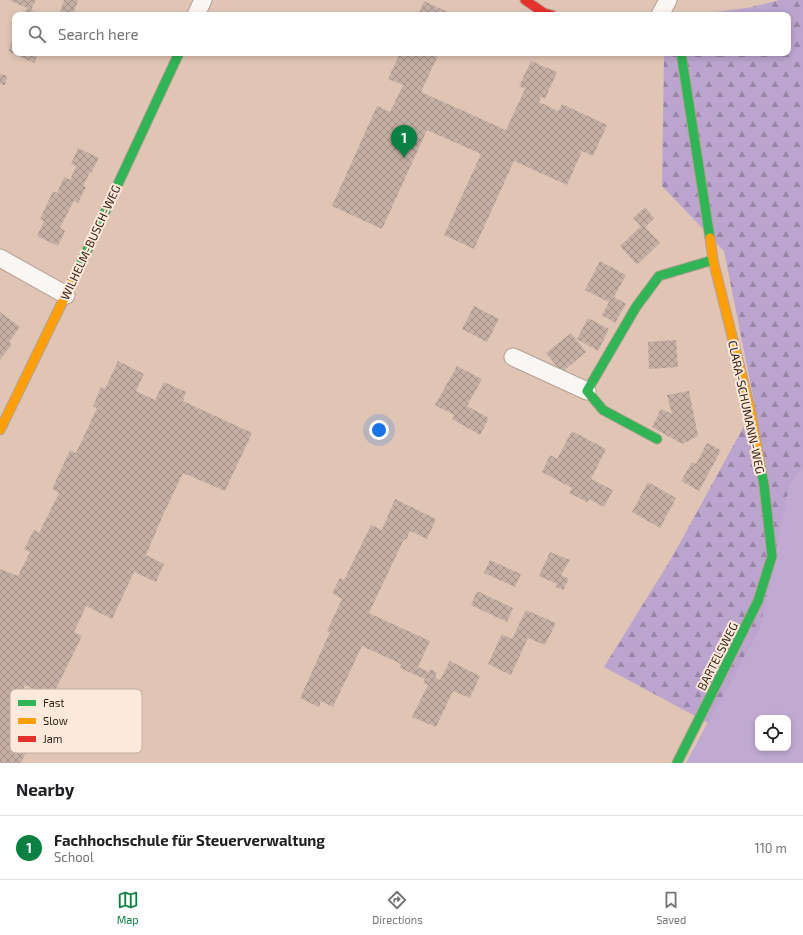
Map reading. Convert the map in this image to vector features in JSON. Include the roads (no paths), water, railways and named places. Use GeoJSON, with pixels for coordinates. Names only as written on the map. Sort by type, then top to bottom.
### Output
{"type":"FeatureCollection","features":[{"type":"Feature","properties":{"kind":"street"},"geometry":{"type":"LineString","coordinates":[[197,12],[203,0]]}},
{"type":"Feature","properties":{"kind":"street"},"geometry":{"type":"LineString","coordinates":[[525,0],[543,12]]}},
{"type":"Feature","properties":{"kind":"street"},"geometry":{"type":"LineString","coordinates":[[662,12],[668,0]]}},
{"type":"Feature","properties":{"kind":"street"},"geometry":{"type":"LineString","coordinates":[[673,0],[675,12]]}},
{"type":"Feature","properties":{"kind":"street","name":"WILHELM-BUSCH-WEG"},"geometry":{"type":"LineString","coordinates":[[0,430],[66,296],[178,56]]}},
{"type":"Feature","properties":{"kind":"street","name":"CLARA-SCHUMANN-WEG"},"geometry":{"type":"LineString","coordinates":[[681,56],[713,260],[750,408],[764,485],[772,556]]}},
{"type":"Feature","properties":{"kind":"street"},"geometry":{"type":"LineString","coordinates":[[0,258],[66,296]]}},
{"type":"Feature","properties":{"kind":"street"},"geometry":{"type":"LineString","coordinates":[[587,391],[636,307],[659,276],[713,260]]}},
{"type":"Feature","properties":{"kind":"street"},"geometry":{"type":"LineString","coordinates":[[514,357],[587,391],[603,410],[656,439]]}},
{"type":"Feature","properties":{"kind":"street","name":"BARTELSWEG"},"geometry":{"type":"LineString","coordinates":[[677,763],[758,601],[772,556]]}},
{"type":"Feature","properties":{"kind":"place","name":"Fachhochschule für Steuerverwaltung"},"geometry":{"type":"Point","coordinates":[404,158]}}]}
